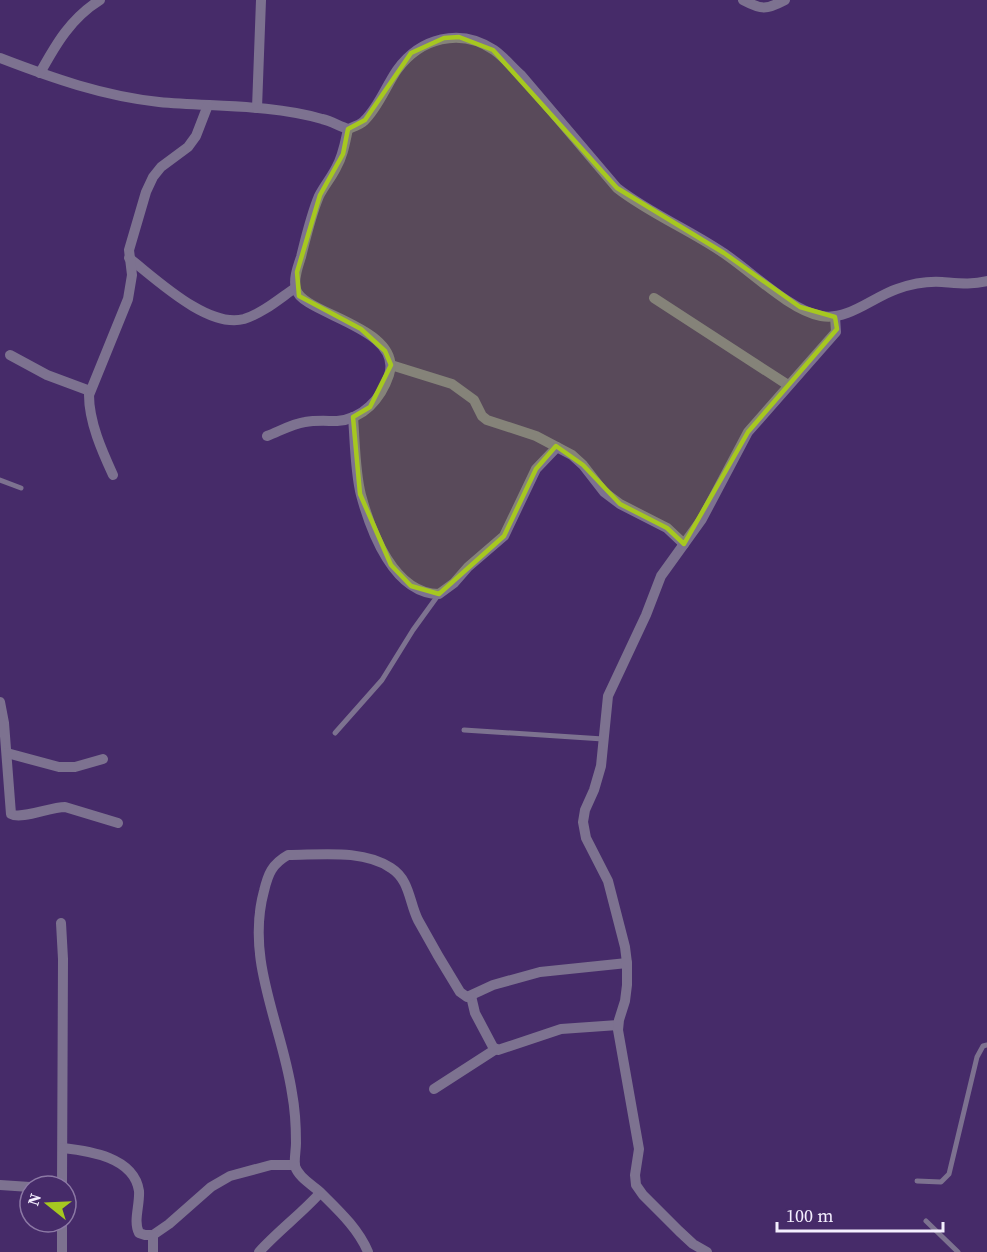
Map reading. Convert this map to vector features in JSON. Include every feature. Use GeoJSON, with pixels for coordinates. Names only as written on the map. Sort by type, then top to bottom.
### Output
{"type":"FeatureCollection","features":[{"type":"Feature","properties":{"kind":"street"},"geometry":{"type":"LineString","coordinates":[[40,74],[65,30],[79,15],[100,0]]}},
{"type":"Feature","properties":{"kind":"street"},"geometry":{"type":"LineString","coordinates":[[257,108],[261,0]]}},
{"type":"Feature","properties":{"kind":"street"},"geometry":{"type":"LineString","coordinates":[[743,0],[760,8],[771,8],[785,0]]}},
{"type":"Feature","properties":{"kind":"street"},"geometry":{"type":"LineString","coordinates":[[0,58],[40,74],[106,93],[159,102],[257,108],[314,117],[348,129],[365,120],[397,70],[411,53],[425,44],[444,38],[459,37],[493,50],[521,75],[605,176],[632,200],[724,253],[800,307],[821,316],[835,317],[846,314],[880,295],[920,283],[987,281]]}},
{"type":"Feature","properties":{"kind":"street"},"geometry":{"type":"LineString","coordinates":[[113,475],[103,454],[94,425],[89,404],[90,391],[128,299],[132,275],[129,258],[131,240],[153,177],[161,167],[188,147],[196,135],[208,105]]}},
{"type":"Feature","properties":{"kind":"street"},"geometry":{"type":"LineString","coordinates":[[267,435],[297,423],[340,420],[361,414],[370,407],[381,391],[391,365],[385,351],[376,340],[361,329],[308,302],[299,296],[295,288],[297,272],[320,195],[343,154],[348,129]]}},
{"type":"Feature","properties":{"kind":"street"},"geometry":{"type":"LineString","coordinates":[[129,258],[185,301],[211,316],[228,321],[244,319],[263,311],[295,288]]}},
{"type":"Feature","properties":{"kind":"street"},"geometry":{"type":"LineString","coordinates":[[654,298],[788,385]]}},
{"type":"Feature","properties":{"kind":"street"},"geometry":{"type":"LineString","coordinates":[[707,1252],[693,1244],[679,1231],[636,1185],[635,1175],[639,1149],[618,1025],[625,1000],[627,963],[608,881],[584,830],[585,810],[601,766],[608,696],[612,683],[646,615],[656,585],[702,519],[748,432],[836,332],[835,317]]}},
{"type":"Feature","properties":{"kind":"street"},"geometry":{"type":"LineString","coordinates":[[10,356],[47,375],[90,391]]}},
{"type":"Feature","properties":{"kind":"street"},"geometry":{"type":"LineString","coordinates":[[391,365],[452,384],[474,400],[482,416],[487,420],[536,436],[572,455],[604,492],[620,504],[667,528],[684,544]]}},
{"type":"Feature","properties":{"kind":"street"},"geometry":{"type":"LineString","coordinates":[[353,417],[360,494],[374,534],[401,578],[411,586],[429,594],[439,594],[454,583],[468,567],[504,536],[536,469],[557,447]]}},
{"type":"Feature","properties":{"kind":"street"},"geometry":{"type":"LineString","coordinates":[[0,702],[7,753],[9,809],[15,817],[65,807],[118,823]]}},
{"type":"Feature","properties":{"kind":"street"},"geometry":{"type":"LineString","coordinates":[[7,753],[59,766],[75,767],[103,759]]}},
{"type":"Feature","properties":{"kind":"street"},"geometry":{"type":"LineString","coordinates":[[368,1252],[362,1236],[300,1175],[295,1165],[296,1145],[292,1093],[262,973],[258,940],[260,904],[269,873],[277,861],[288,855],[352,856],[381,862],[393,868],[407,886],[416,914],[452,979],[467,997],[493,985],[540,972],[627,963]]}},
{"type":"Feature","properties":{"kind":"street"},"geometry":{"type":"LineString","coordinates":[[61,923],[63,959],[62,1174]]}},
{"type":"Feature","properties":{"kind":"street"},"geometry":{"type":"LineString","coordinates":[[471,996],[475,1013],[496,1049]]}},
{"type":"Feature","properties":{"kind":"street"},"geometry":{"type":"LineString","coordinates":[[434,1089],[496,1049],[500,1050],[561,1029],[618,1025]]}},
{"type":"Feature","properties":{"kind":"street"},"geometry":{"type":"LineString","coordinates":[[63,1148],[86,1151],[120,1164],[133,1176],[139,1190],[136,1227],[139,1233],[145,1235],[153,1235],[211,1187],[230,1176],[271,1165],[295,1165]]}},
{"type":"Feature","properties":{"kind":"street"},"geometry":{"type":"LineString","coordinates":[[0,1185],[18,1186]]}},
{"type":"Feature","properties":{"kind":"street"},"geometry":{"type":"LineString","coordinates":[[259,1252],[320,1193]]}},
{"type":"Feature","properties":{"kind":"street"},"geometry":{"type":"LineString","coordinates":[[62,1234],[62,1252]]}},
{"type":"Feature","properties":{"kind":"street"},"geometry":{"type":"LineString","coordinates":[[153,1235],[153,1252]]}},
{"type":"Feature","properties":{"kind":"lane"},"geometry":{"type":"LineString","coordinates":[[0,480],[21,488]]}},
{"type":"Feature","properties":{"kind":"lane"},"geometry":{"type":"LineString","coordinates":[[335,733],[382,680],[439,594]]}},
{"type":"Feature","properties":{"kind":"lane"},"geometry":{"type":"LineString","coordinates":[[464,730],[603,739]]}},
{"type":"Feature","properties":{"kind":"lane"},"geometry":{"type":"LineString","coordinates":[[917,1181],[941,1182],[949,1174],[977,1057],[983,1046],[987,1045]]}},
{"type":"Feature","properties":{"kind":"lane"},"geometry":{"type":"LineString","coordinates":[[926,1221],[958,1252]]}},
{"type":"Feature","properties":{"kind":"highlighted area"},"geometry":{"type":"Polygon","coordinates":[[[459,37],[493,50],[617,188],[724,253],[800,307],[835,317],[837,329],[748,432],[684,544],[667,528],[620,504],[583,465],[556,446],[536,469],[504,536],[439,594],[411,586],[391,565],[360,494],[353,417],[370,407],[391,365],[385,351],[361,329],[299,296],[297,272],[320,195],[343,154],[348,129],[365,120],[411,53],[444,38],[459,37]]]}}]}
